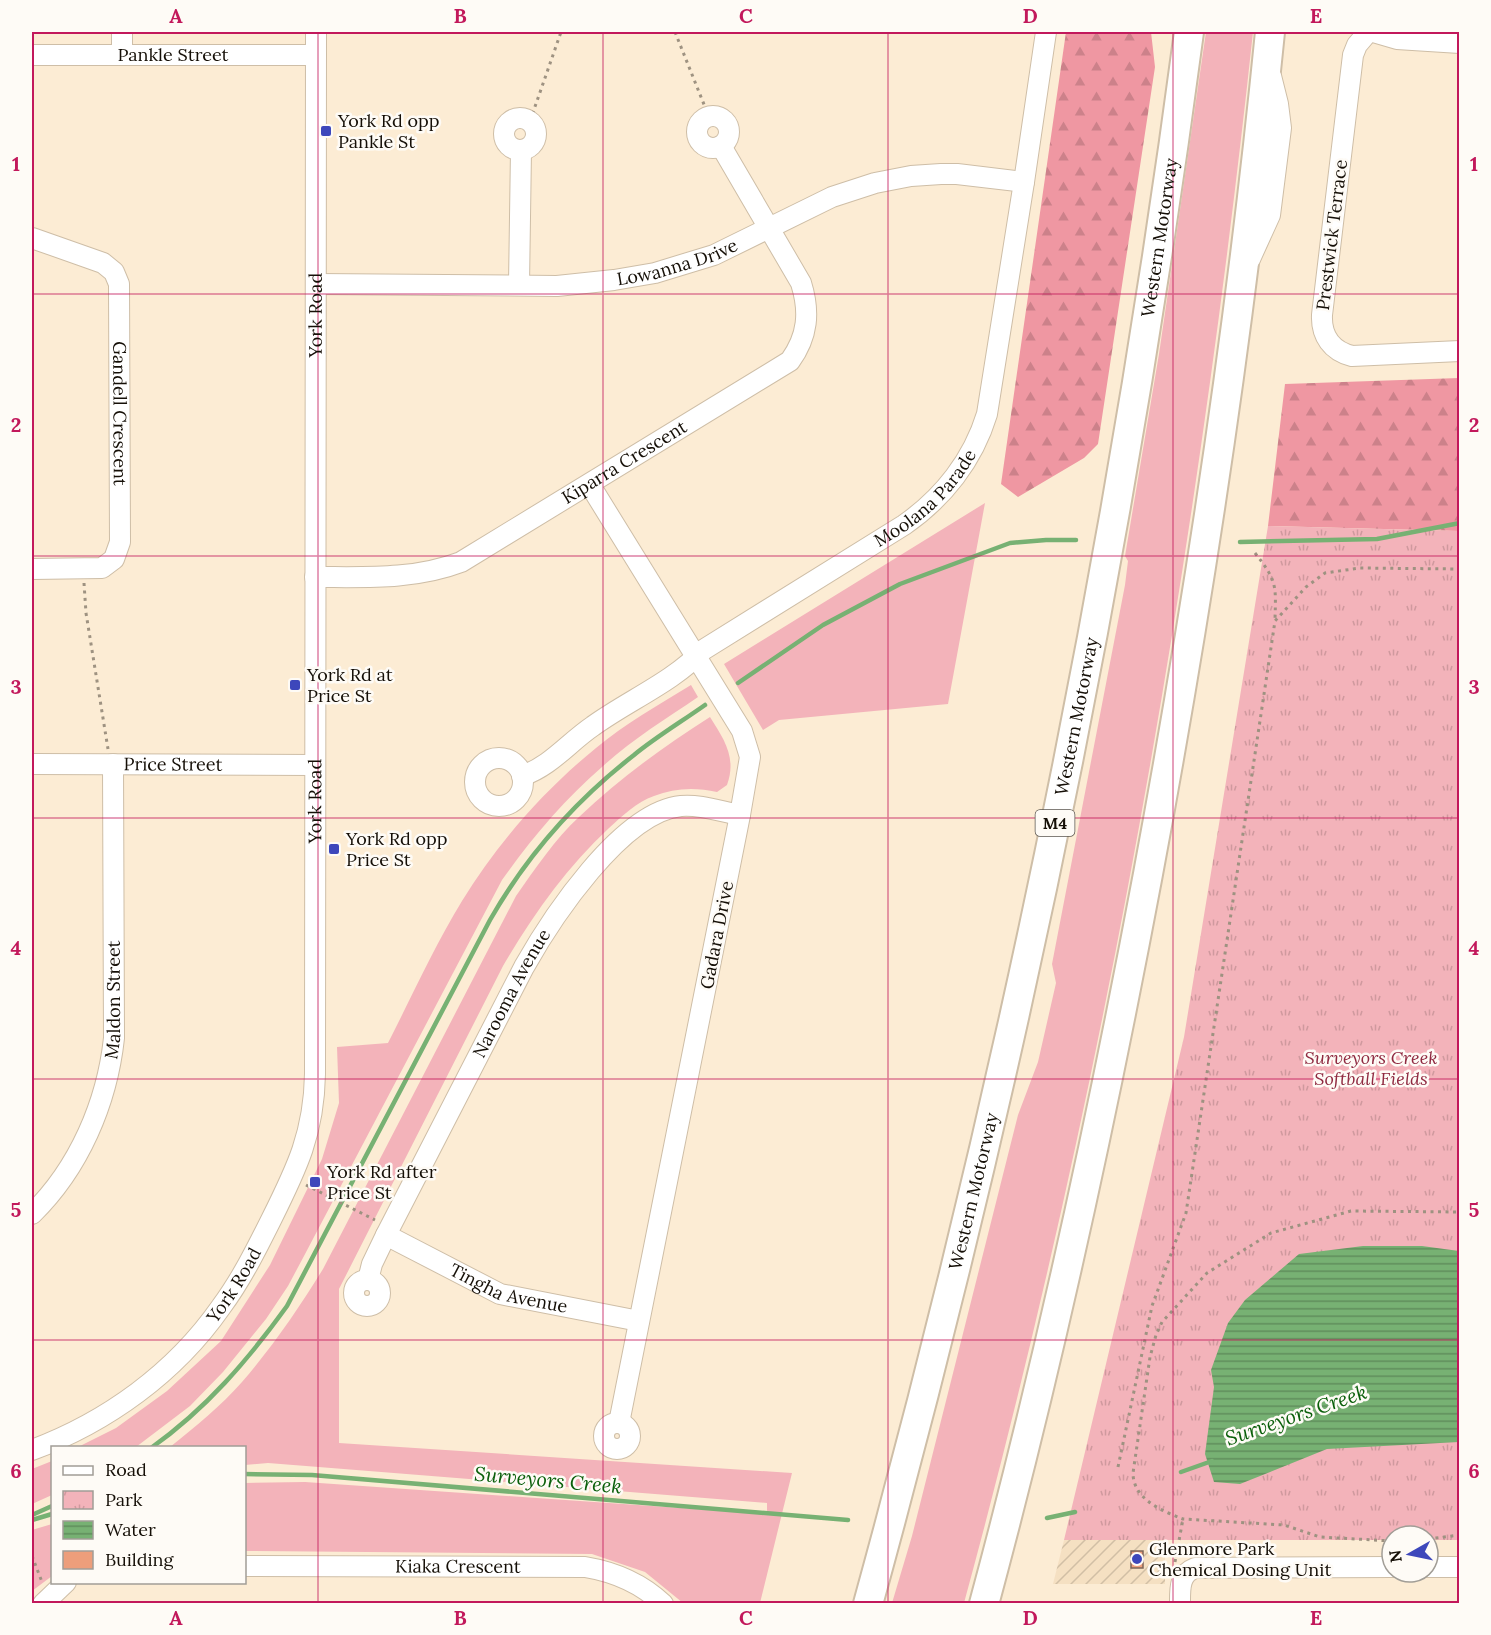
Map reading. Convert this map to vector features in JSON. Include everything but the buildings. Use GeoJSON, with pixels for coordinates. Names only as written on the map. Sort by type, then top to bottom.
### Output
{"type":"FeatureCollection","features":[{"type":"Feature","properties":{"kind":"highway","name":"Western Motorway"},"geometry":{"type":"LineString","coordinates":[[868,1604],[933,1360],[979,1174],[1078,715],[1147,323],[1189,32]]}},
{"type":"Feature","properties":{"kind":"highway"},"geometry":{"type":"LineString","coordinates":[[984,1604],[1016,1485],[1080,1208],[1125,996],[1191,634],[1242,275],[1270,32]]}},
{"type":"Feature","properties":{"kind":"street"},"geometry":{"type":"LineString","coordinates":[[122,32],[122,54]]}},
{"type":"Feature","properties":{"kind":"street","name":"York Road"},"geometry":{"type":"LineString","coordinates":[[32,1450],[76,1431],[117,1407],[161,1375],[185,1351],[236,1286],[292,1178],[307,1139],[315,1092],[316,32]]}},
{"type":"Feature","properties":{"kind":"street","name":"Moolana Parade"},"geometry":{"type":"LineString","coordinates":[[522,776],[545,766],[591,726],[689,664],[703,650],[920,515],[965,464],[982,432],[987,414],[1046,32]]}},
{"type":"Feature","properties":{"kind":"street","name":"Prestwick Terrace"},"geometry":{"type":"LineString","coordinates":[[1368,32],[1353,54],[1322,315],[1323,330],[1333,347],[1353,356],[1460,351]]}},
{"type":"Feature","properties":{"kind":"street"},"geometry":{"type":"LineString","coordinates":[[1373,32],[1397,39],[1460,43]]}},
{"type":"Feature","properties":{"kind":"street","name":"Pankle Street"},"geometry":{"type":"LineString","coordinates":[[32,55],[316,55]]}},
{"type":"Feature","properties":{"kind":"street","name":"Kiparra Crescent"},"geometry":{"type":"LineString","coordinates":[[315,577],[396,577],[446,568],[461,562],[790,361],[805,333],[806,302],[801,284],[721,146],[728,139],[727,124],[719,117],[709,117]]}},
{"type":"Feature","properties":{"kind":"street"},"geometry":{"type":"LineString","coordinates":[[519,285],[521,150],[531,145],[536,136],[530,121]]}},
{"type":"Feature","properties":{"kind":"street","name":"Lowanna Drive"},"geometry":{"type":"LineString","coordinates":[[316,284],[575,285],[655,273],[714,255],[831,197],[892,179],[929,174],[957,174],[1024,182]]}},
{"type":"Feature","properties":{"kind":"street","name":"Gandell Crescent"},"geometry":{"type":"LineString","coordinates":[[32,238],[108,266],[114,272],[119,284],[120,542],[118,553],[107,566],[83,569],[32,569]]}},
{"type":"Feature","properties":{"kind":"street","name":"Gadara Drive"},"geometry":{"type":"LineString","coordinates":[[590,485],[742,731],[750,757],[749,772],[620,1423]]}},
{"type":"Feature","properties":{"kind":"street","name":"Price Street"},"geometry":{"type":"LineString","coordinates":[[32,764],[315,765]]}},
{"type":"Feature","properties":{"kind":"street","name":"Maldon Street"},"geometry":{"type":"LineString","coordinates":[[32,1214],[55,1188],[81,1144],[99,1104],[112,1058],[114,1038],[113,764]]}},
{"type":"Feature","properties":{"kind":"street","name":"Narooma Avenue"},"geometry":{"type":"LineString","coordinates":[[368,1280],[372,1264],[524,967],[547,928],[584,879],[627,835],[649,817],[665,810],[689,806],[740,815]]}},
{"type":"Feature","properties":{"kind":"street","name":"Tingha Avenue"},"geometry":{"type":"LineString","coordinates":[[386,1236],[500,1294],[639,1321]]}},
{"type":"Feature","properties":{"kind":"street","name":"Kiaka Crescent"},"geometry":{"type":"LineString","coordinates":[[246,1566],[585,1567],[610,1572],[630,1580],[649,1591],[663,1604]]}},
{"type":"Feature","properties":{"kind":"street"},"geometry":{"type":"LineString","coordinates":[[1180,1604],[1178,1572],[1205,1567],[1380,1567]]}},
{"type":"Feature","properties":{"kind":"street"},"geometry":{"type":"LineString","coordinates":[[1440,1567],[1460,1567]]}},
{"type":"Feature","properties":{"kind":"street"},"geometry":{"type":"LineString","coordinates":[[47,1600],[64,1584]]}},
{"type":"Feature","properties":{"kind":"path"},"geometry":{"type":"LineString","coordinates":[[530,121],[561,32]]}},
{"type":"Feature","properties":{"kind":"path"},"geometry":{"type":"LineString","coordinates":[[675,32],[709,117]]}},
{"type":"Feature","properties":{"kind":"path"},"geometry":{"type":"LineString","coordinates":[[1118,1467],[1152,1306],[1186,1213],[1275,621],[1276,588],[1272,574],[1255,553]]}},
{"type":"Feature","properties":{"kind":"path"},"geometry":{"type":"LineString","coordinates":[[1275,621],[1306,587],[1325,573],[1360,568],[1460,568]]}},
{"type":"Feature","properties":{"kind":"path"},"geometry":{"type":"LineString","coordinates":[[83,569],[86,613],[105,739],[113,764]]}},
{"type":"Feature","properties":{"kind":"path"},"geometry":{"type":"LineString","coordinates":[[292,1178],[357,1211]]}},
{"type":"Feature","properties":{"kind":"path"},"geometry":{"type":"LineString","coordinates":[[1380,1540],[1320,1537],[1284,1525],[1183,1519],[1169,1514],[1140,1495],[1133,1485],[1133,1479],[1150,1357],[1162,1322],[1178,1302],[1207,1273],[1270,1233],[1351,1211],[1460,1212]]}},
{"type":"Feature","properties":{"kind":"path"},"geometry":{"type":"LineString","coordinates":[[1178,1572],[1183,1519]]}},
{"type":"Feature","properties":{"kind":"path"},"geometry":{"type":"LineString","coordinates":[[1440,1537],[1460,1534]]}},
{"type":"Feature","properties":{"kind":"path"},"geometry":{"type":"LineString","coordinates":[[32,1556],[47,1600]]}},
{"type":"Feature","properties":{"kind":"shaded area"},"geometry":{"type":"Polygon","coordinates":[[[1064,1540],[1165,1540],[1165,1584],[1053,1584],[1064,1540]]]}},
{"type":"Feature","properties":{"kind":"green space"},"geometry":{"type":"Polygon","coordinates":[[[1066,32],[1151,32],[1155,67],[1098,444],[1084,458],[1018,497],[1001,484],[1066,32]]]}},
{"type":"Feature","properties":{"kind":"green space"},"geometry":{"type":"Polygon","coordinates":[[[1206,32],[1253,32],[1230,231],[1173,626],[1140,824],[1102,1020],[1060,1215],[1014,1410],[964,1603],[892,1603],[912,1536],[1018,1115],[1038,1062],[1056,983],[1052,964],[1125,585],[1128,561],[1125,556],[1159,354],[1206,32]]]}},
{"type":"Feature","properties":{"kind":"green space"},"geometry":{"type":"Polygon","coordinates":[[[1459,378],[1459,531],[1268,526],[1285,384],[1459,378]]]}},
{"type":"Feature","properties":{"kind":"green space"},"geometry":{"type":"Polygon","coordinates":[[[985,503],[948,704],[779,720],[763,730],[724,664],[985,503]]]}},
{"type":"Feature","properties":{"kind":"green space","name":"Surveyors Creek Softball Fields"},"geometry":{"type":"Polygon","coordinates":[[[1268,526],[1459,531],[1459,1540],[1440,1540],[1440,1524],[1380,1524],[1380,1540],[1064,1540],[1184,1037],[1268,526]]]}},
{"type":"Feature","properties":{"kind":"green space"},"geometry":{"type":"Polygon","coordinates":[[[691,685],[698,697],[613,757],[574,793],[549,820],[502,880],[288,1286],[266,1319],[223,1372],[190,1406],[137,1446],[80,1446],[116,1428],[167,1391],[221,1341],[270,1265],[322,1159],[339,1103],[337,1047],[388,1043],[452,918],[490,859],[522,819],[558,782],[596,748],[630,723],[691,685]]]}},
{"type":"Feature","properties":{"kind":"green space"},"geometry":{"type":"Polygon","coordinates":[[[710,717],[730,757],[731,766],[727,785],[717,792],[701,789],[669,791],[642,802],[624,814],[593,843],[564,876],[538,910],[503,966],[339,1289],[339,1443],[792,1473],[760,1603],[683,1603],[645,1572],[592,1554],[246,1551],[246,1483],[305,1482],[767,1514],[767,1503],[268,1463],[246,1465],[246,1446],[171,1446],[217,1408],[242,1382],[275,1341],[314,1284],[516,896],[570,826],[610,789],[659,751],[710,717]]]}},
{"type":"Feature","properties":{"kind":"green space"},"geometry":{"type":"Polygon","coordinates":[[[51,1461],[51,1495],[32,1504],[32,1469],[51,1461]]]}},
{"type":"Feature","properties":{"kind":"green space"},"geometry":{"type":"Polygon","coordinates":[[[51,1524],[51,1577],[32,1591],[32,1530],[51,1524]]]}},
{"type":"Feature","properties":{"kind":"water"},"geometry":{"type":"Polygon","coordinates":[[[1363,1246],[1422,1246],[1459,1251],[1459,1442],[1327,1449],[1240,1484],[1214,1482],[1205,1454],[1214,1387],[1211,1370],[1228,1323],[1245,1300],[1299,1254],[1363,1246]]]}},
{"type":"Feature","properties":{"kind":"waterway"},"geometry":{"type":"LineString","coordinates":[[1240,542],[1377,539],[1460,523]]}},
{"type":"Feature","properties":{"kind":"waterway"},"geometry":{"type":"LineString","coordinates":[[738,683],[823,625],[900,584],[1010,543],[1076,540]]}},
{"type":"Feature","properties":{"kind":"waterway"},"geometry":{"type":"LineString","coordinates":[[154,1446],[190,1417],[225,1383],[287,1306],[490,920],[536,851],[572,810],[612,773],[642,748],[705,705]]}},
{"type":"Feature","properties":{"kind":"waterway","name":"Surveyors Creek"},"geometry":{"type":"LineString","coordinates":[[1181,1472],[1212,1461]]}},
{"type":"Feature","properties":{"kind":"waterway","name":"Surveyors Creek"},"geometry":{"type":"LineString","coordinates":[[246,1474],[312,1475],[848,1520]]}},
{"type":"Feature","properties":{"kind":"waterway"},"geometry":{"type":"LineString","coordinates":[[32,1515],[51,1506]]}},
{"type":"Feature","properties":{"kind":"waterway","name":"Surveyors Creek"},"geometry":{"type":"LineString","coordinates":[[1047,1518],[1075,1512]]}},
{"type":"Feature","properties":{"kind":"waterway","name":"Surveyors Creek"},"geometry":{"type":"LineString","coordinates":[[32,1520],[51,1514]]}},
{"type":"Feature","properties":{"kind":"place","name":"York Rd opp Pankle St"},"geometry":{"type":"Point","coordinates":[326,131]}},
{"type":"Feature","properties":{"kind":"place","name":"York Rd at Price St"},"geometry":{"type":"Point","coordinates":[295,685]}},
{"type":"Feature","properties":{"kind":"place","name":"York Rd opp Price St"},"geometry":{"type":"Point","coordinates":[334,849]}},
{"type":"Feature","properties":{"kind":"place","name":"York Rd after Price St"},"geometry":{"type":"Point","coordinates":[315,1182]}},
{"type":"Feature","properties":{"kind":"place","name":"Glenmore Park Chemical Dosing Unit"},"geometry":{"type":"Point","coordinates":[1137,1559]}}]}
